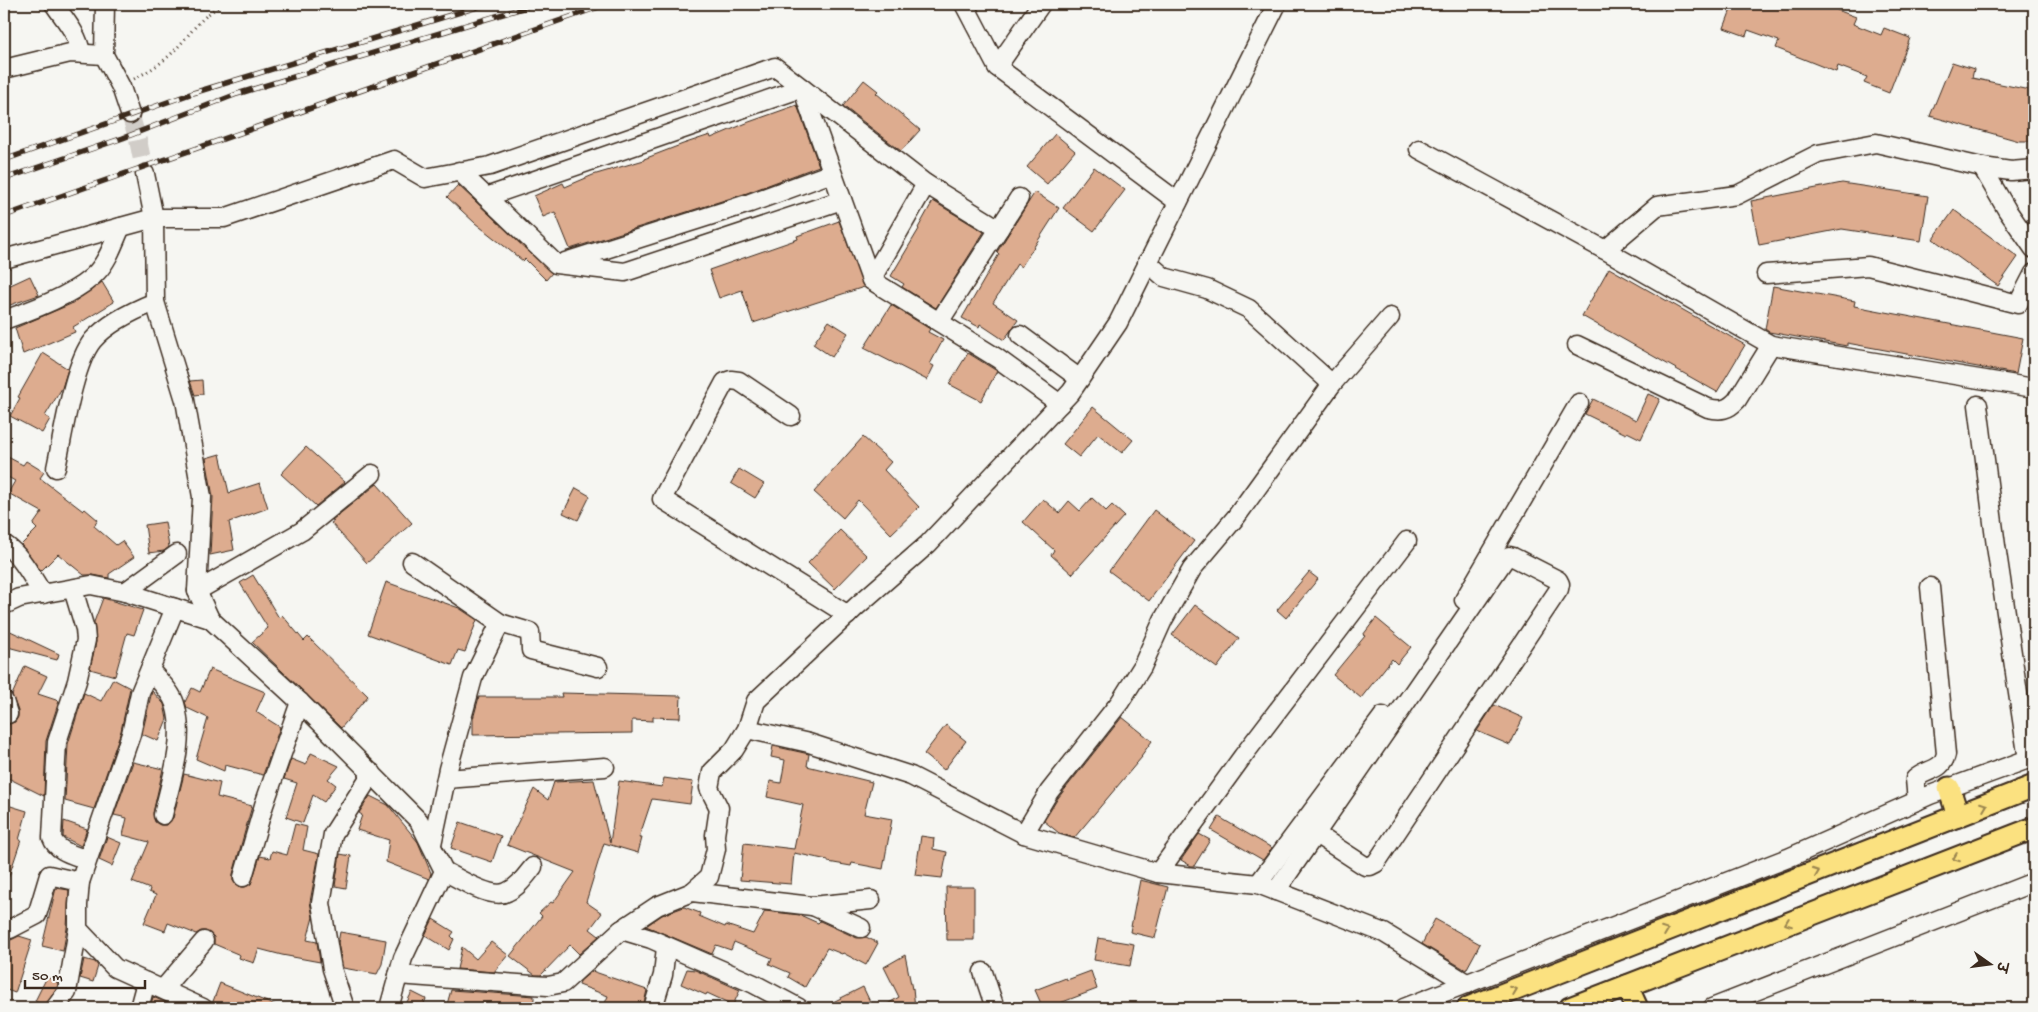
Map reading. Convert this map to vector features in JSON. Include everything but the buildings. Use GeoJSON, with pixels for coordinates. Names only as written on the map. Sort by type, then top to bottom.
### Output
{"type":"FeatureCollection","features":[{"type":"Feature","properties":{"kind":"main road"},"geometry":{"type":"LineString","coordinates":[[1468,1008],[2034,786]]}},
{"type":"Feature","properties":{"kind":"main road"},"geometry":{"type":"LineString","coordinates":[[1949,788],[1958,816]]}},
{"type":"Feature","properties":{"kind":"main road"},"geometry":{"type":"LineString","coordinates":[[1570,1008],[2034,828]]}},
{"type":"Feature","properties":{"kind":"main road"},"geometry":{"type":"LineString","coordinates":[[1627,986],[1637,1008]]}},
{"type":"Feature","properties":{"kind":"street"},"geometry":{"type":"LineString","coordinates":[[54,4],[76,34],[81,53]]}},
{"type":"Feature","properties":{"kind":"street"},"geometry":{"type":"LineString","coordinates":[[964,4],[998,67],[1178,202]]}},
{"type":"Feature","properties":{"kind":"street"},"geometry":{"type":"LineString","coordinates":[[998,67],[1041,4]]}},
{"type":"Feature","properties":{"kind":"street"},"geometry":{"type":"LineString","coordinates":[[398,975],[548,986],[563,982],[621,930],[657,906],[692,892],[709,877],[716,849],[715,835],[719,808],[709,788],[712,772],[734,750],[747,729],[756,701],[928,544],[1060,404],[1080,379],[1118,323],[1278,4]]}},
{"type":"Feature","properties":{"kind":"street"},"geometry":{"type":"LineString","coordinates":[[106,5],[104,55],[120,87],[130,114]]}},
{"type":"Feature","properties":{"kind":"street"},"geometry":{"type":"LineString","coordinates":[[4,69],[70,53],[104,55]]}},
{"type":"Feature","properties":{"kind":"street"},"geometry":{"type":"LineString","coordinates":[[4,259],[154,218],[224,218],[394,160],[425,178],[490,166],[774,67],[926,184],[999,229]]}},
{"type":"Feature","properties":{"kind":"street"},"geometry":{"type":"LineString","coordinates":[[802,88],[871,280],[997,358],[1060,404]]}},
{"type":"Feature","properties":{"kind":"street"},"geometry":{"type":"LineString","coordinates":[[486,197],[802,88]]}},
{"type":"Feature","properties":{"kind":"street"},"geometry":{"type":"LineString","coordinates":[[1605,250],[1657,206],[1738,195],[1818,154],[1876,143],[1982,167],[2011,171],[2034,169]]}},
{"type":"Feature","properties":{"kind":"street"},"geometry":{"type":"LineString","coordinates":[[1419,149],[1605,250],[1771,344],[2028,387],[2034,386]]}},
{"type":"Feature","properties":{"kind":"street"},"geometry":{"type":"LineString","coordinates":[[1982,167],[2007,210],[2034,249]]}},
{"type":"Feature","properties":{"kind":"street"},"geometry":{"type":"LineString","coordinates":[[459,171],[556,264],[625,272],[842,200]]}},
{"type":"Feature","properties":{"kind":"street"},"geometry":{"type":"LineString","coordinates":[[556,264],[750,203],[832,173]]}},
{"type":"Feature","properties":{"kind":"street"},"geometry":{"type":"LineString","coordinates":[[145,174],[154,218],[155,302],[185,400],[202,497],[197,591],[210,619],[300,702],[419,820],[444,871],[489,894],[505,893],[520,883],[533,868]]}},
{"type":"Feature","properties":{"kind":"street"},"geometry":{"type":"LineString","coordinates":[[871,280],[926,184]]}},
{"type":"Feature","properties":{"kind":"street"},"geometry":{"type":"LineString","coordinates":[[939,322],[1019,198]]}},
{"type":"Feature","properties":{"kind":"street"},"geometry":{"type":"LineString","coordinates":[[4,320],[44,305],[75,288],[96,273],[107,258],[121,227]]}},
{"type":"Feature","properties":{"kind":"street"},"geometry":{"type":"LineString","coordinates":[[1148,262],[1164,277],[1207,289],[1249,309],[1332,384]]}},
{"type":"Feature","properties":{"kind":"street"},"geometry":{"type":"LineString","coordinates":[[1766,274],[1868,266],[2018,304],[2034,273]]}},
{"type":"Feature","properties":{"kind":"street"},"geometry":{"type":"LineString","coordinates":[[56,468],[75,380],[94,340],[129,313],[155,302]]}},
{"type":"Feature","properties":{"kind":"street"},"geometry":{"type":"LineString","coordinates":[[1024,834],[1049,792],[1120,702],[1142,667],[1163,620],[1192,569],[1236,518],[1332,384],[1390,317]]}},
{"type":"Feature","properties":{"kind":"street"},"geometry":{"type":"LineString","coordinates":[[1020,335],[1080,379]]}},
{"type":"Feature","properties":{"kind":"street"},"geometry":{"type":"LineString","coordinates":[[1577,345],[1708,408],[1720,411],[1731,406],[1737,400],[1771,344]]}},
{"type":"Feature","properties":{"kind":"street"},"geometry":{"type":"LineString","coordinates":[[791,416],[739,381],[731,380],[725,382],[662,499],[848,615]]}},
{"type":"Feature","properties":{"kind":"street"},"geometry":{"type":"LineString","coordinates":[[1258,884],[1411,678],[1463,601],[1579,403]]}},
{"type":"Feature","properties":{"kind":"street"},"geometry":{"type":"LineString","coordinates":[[1404,1008],[1788,858],[1949,788],[2031,758],[1996,546],[1978,405]]}},
{"type":"Feature","properties":{"kind":"street"},"geometry":{"type":"LineString","coordinates":[[197,591],[302,531],[372,474]]}},
{"type":"Feature","properties":{"kind":"street"},"geometry":{"type":"LineString","coordinates":[[1158,873],[1243,756],[1407,542]]}},
{"type":"Feature","properties":{"kind":"street"},"geometry":{"type":"LineString","coordinates":[[4,544],[14,550],[43,594]]}},
{"type":"Feature","properties":{"kind":"street"},"geometry":{"type":"LineString","coordinates":[[125,592],[177,554]]}},
{"type":"Feature","properties":{"kind":"street"},"geometry":{"type":"LineString","coordinates":[[1276,891],[1505,558],[1513,557],[1558,580],[1560,584],[1559,589],[1376,863],[1365,866],[1316,834]]}},
{"type":"Feature","properties":{"kind":"street"},"geometry":{"type":"LineString","coordinates":[[412,562],[500,623],[530,632],[531,650],[598,667]]}},
{"type":"Feature","properties":{"kind":"street"},"geometry":{"type":"LineString","coordinates":[[4,605],[20,598],[91,585],[125,592],[210,619]]}},
{"type":"Feature","properties":{"kind":"street"},"geometry":{"type":"LineString","coordinates":[[1918,801],[1916,779],[1922,773],[1938,768],[1944,762],[1946,754],[1930,587]]}},
{"type":"Feature","properties":{"kind":"street"},"geometry":{"type":"LineString","coordinates":[[73,589],[85,628],[86,640],[77,682],[57,742],[52,838],[54,844],[59,848],[87,860]]}},
{"type":"Feature","properties":{"kind":"street"},"geometry":{"type":"LineString","coordinates":[[55,1008],[67,992],[78,929],[80,882],[131,734],[140,693],[175,608]]}},
{"type":"Feature","properties":{"kind":"street"},"geometry":{"type":"LineString","coordinates":[[432,844],[446,780],[473,678],[500,623]]}},
{"type":"Feature","properties":{"kind":"street"},"geometry":{"type":"LineString","coordinates":[[150,670],[169,692],[175,704],[179,725],[178,748],[163,815]]}},
{"type":"Feature","properties":{"kind":"street"},"geometry":{"type":"LineString","coordinates":[[243,877],[264,805],[300,702]]}},
{"type":"Feature","properties":{"kind":"street"},"geometry":{"type":"LineString","coordinates":[[747,729],[809,743],[911,776],[1024,834],[1158,873],[1258,884],[1384,932],[1468,984]]}},
{"type":"Feature","properties":{"kind":"street"},"geometry":{"type":"LineString","coordinates":[[446,780],[606,767]]}},
{"type":"Feature","properties":{"kind":"street"},"geometry":{"type":"LineString","coordinates":[[345,1008],[332,969],[321,903],[334,834],[372,773]]}},
{"type":"Feature","properties":{"kind":"street"},"geometry":{"type":"LineString","coordinates":[[389,1008],[403,958],[444,871]]}},
{"type":"Feature","properties":{"kind":"street"},"geometry":{"type":"LineString","coordinates":[[4,927],[10,929],[37,915],[49,875],[80,882]]}},
{"type":"Feature","properties":{"kind":"street"},"geometry":{"type":"LineString","coordinates":[[1712,1008],[2034,882]]}},
{"type":"Feature","properties":{"kind":"street"},"geometry":{"type":"LineString","coordinates":[[692,892],[812,906],[871,900]]}},
{"type":"Feature","properties":{"kind":"street"},"geometry":{"type":"LineString","coordinates":[[812,906],[861,928]]}},
{"type":"Feature","properties":{"kind":"street"},"geometry":{"type":"LineString","coordinates":[[78,929],[115,968],[203,1008]]}},
{"type":"Feature","properties":{"kind":"street"},"geometry":{"type":"LineString","coordinates":[[621,930],[651,939],[754,984],[799,1008]]}},
{"type":"Feature","properties":{"kind":"street"},"geometry":{"type":"LineString","coordinates":[[163,990],[204,941]]}},
{"type":"Feature","properties":{"kind":"street"},"geometry":{"type":"LineString","coordinates":[[653,1008],[663,976],[666,947]]}},
{"type":"Feature","properties":{"kind":"street"},"geometry":{"type":"LineString","coordinates":[[983,972],[995,1008]]}},
{"type":"Feature","properties":{"kind":"street"},"geometry":{"type":"LineString","coordinates":[[139,1008],[146,982]]}},
{"type":"Feature","properties":{"kind":"path"},"geometry":{"type":"LineString","coordinates":[[120,87],[153,69],[171,54],[202,18],[223,4]]}},
{"type":"Feature","properties":{"kind":"tunnel"},"geometry":{"type":"LineString","coordinates":[[130,114],[145,174]]}},
{"type":"Feature","properties":{"kind":"railway"},"geometry":{"type":"LineString","coordinates":[[4,160],[193,93],[487,4]]}},
{"type":"Feature","properties":{"kind":"railway"},"geometry":{"type":"LineString","coordinates":[[4,179],[123,138],[237,94],[536,4]]}},
{"type":"Feature","properties":{"kind":"railway"},"geometry":{"type":"LineString","coordinates":[[4,216],[607,4]]}}]}
